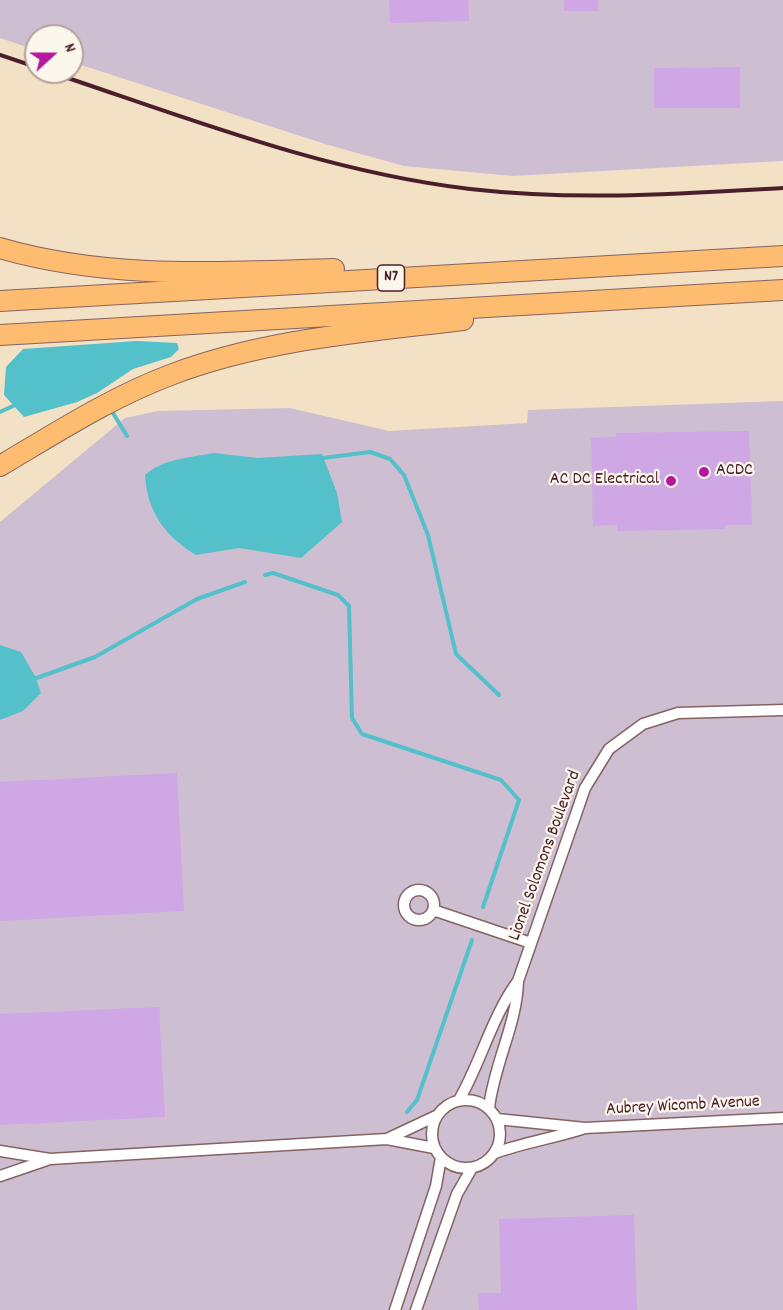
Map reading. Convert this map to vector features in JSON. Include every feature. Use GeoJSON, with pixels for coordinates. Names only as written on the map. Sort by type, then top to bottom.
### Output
{"type":"FeatureCollection","features":[{"type":"Feature","properties":{"kind":"highway"},"geometry":{"type":"LineString","coordinates":[[0,248],[65,264],[106,270],[151,272],[750,258]]}},
{"type":"Feature","properties":{"kind":"highway","name":"N7"},"geometry":{"type":"LineString","coordinates":[[0,301],[783,256]]}},
{"type":"Feature","properties":{"kind":"highway","name":"N7"},"geometry":{"type":"LineString","coordinates":[[0,335],[783,290]]}},
{"type":"Feature","properties":{"kind":"highway"},"geometry":{"type":"LineString","coordinates":[[0,466],[115,399],[172,374],[234,354],[283,343],[600,300]]}},
{"type":"Feature","properties":{"kind":"street","name":"Lionel Solomons Boulevard"},"geometry":{"type":"LineString","coordinates":[[459,1100],[472,1077],[506,998],[518,981],[585,788],[609,749],[643,724],[678,713],[783,710]]}},
{"type":"Feature","properties":{"kind":"street"},"geometry":{"type":"LineString","coordinates":[[433,910],[531,943]]}},
{"type":"Feature","properties":{"kind":"street","name":"Lionel Solomons Boulevard"},"geometry":{"type":"LineString","coordinates":[[489,1108],[495,1068],[518,1003],[518,981]]}},
{"type":"Feature","properties":{"kind":"street"},"geometry":{"type":"LineString","coordinates":[[0,1151],[50,1159],[387,1139],[437,1153],[460,1168],[472,1168],[483,1164],[495,1153],[501,1134],[497,1119],[489,1108],[474,1100],[459,1100],[443,1108],[436,1116],[387,1139]]}},
{"type":"Feature","properties":{"kind":"street"},"geometry":{"type":"LineString","coordinates":[[395,1310],[436,1186],[437,1153],[431,1138],[436,1116]]}},
{"type":"Feature","properties":{"kind":"street","name":"Aubrey Wicomb Avenue"},"geometry":{"type":"LineString","coordinates":[[497,1119],[585,1128],[783,1118]]}},
{"type":"Feature","properties":{"kind":"street","name":"Aubrey Wicomb Avenue"},"geometry":{"type":"LineString","coordinates":[[495,1153],[527,1142],[564,1135],[585,1128]]}},
{"type":"Feature","properties":{"kind":"street"},"geometry":{"type":"LineString","coordinates":[[0,1176],[50,1159]]}},
{"type":"Feature","properties":{"kind":"street"},"geometry":{"type":"LineString","coordinates":[[416,1310],[457,1194],[472,1168]]}},
{"type":"Feature","properties":{"kind":"shaded area"},"geometry":{"type":"Polygon","coordinates":[[[0,0],[783,0],[783,161],[513,176],[404,166],[325,144],[84,66],[84,24],[24,24],[24,46],[0,38],[0,0]]]}},
{"type":"Feature","properties":{"kind":"shaded area"},"geometry":{"type":"Polygon","coordinates":[[[783,401],[783,1310],[0,1310],[0,522],[125,418],[158,411],[290,408],[389,431],[527,423],[528,410],[783,401]]]}},
{"type":"Feature","properties":{"kind":"water"},"geometry":{"type":"Polygon","coordinates":[[[136,341],[177,343],[179,349],[171,357],[133,369],[97,393],[77,402],[24,417],[4,395],[6,367],[23,349],[136,341]]]}},
{"type":"Feature","properties":{"kind":"water"},"geometry":{"type":"Polygon","coordinates":[[[214,453],[258,458],[322,454],[337,493],[342,522],[301,558],[239,548],[196,555],[175,540],[160,522],[149,500],[145,475],[169,462],[214,453]]]}},
{"type":"Feature","properties":{"kind":"water"},"geometry":{"type":"Polygon","coordinates":[[[0,645],[21,652],[35,676],[41,693],[23,711],[0,720],[0,645]]]}},
{"type":"Feature","properties":{"kind":"building"},"geometry":{"type":"Polygon","coordinates":[[[389,0],[468,0],[469,21],[390,23],[389,0]]]}},
{"type":"Feature","properties":{"kind":"building"},"geometry":{"type":"Polygon","coordinates":[[[564,0],[598,0],[598,11],[564,11],[564,0]]]}},
{"type":"Feature","properties":{"kind":"building"},"geometry":{"type":"Polygon","coordinates":[[[740,67],[740,108],[654,108],[654,68],[740,67]]]}},
{"type":"Feature","properties":{"kind":"building","name":"AC DC Electrical"},"geometry":{"type":"Polygon","coordinates":[[[749,431],[752,525],[725,525],[725,529],[617,531],[617,525],[593,526],[591,438],[616,437],[616,433],[749,431]]]}},
{"type":"Feature","properties":{"kind":"building"},"geometry":{"type":"Polygon","coordinates":[[[177,773],[184,911],[0,921],[0,782],[177,773]]]}},
{"type":"Feature","properties":{"kind":"building"},"geometry":{"type":"Polygon","coordinates":[[[159,1007],[165,1117],[0,1125],[0,1014],[159,1007]]]}},
{"type":"Feature","properties":{"kind":"building"},"geometry":{"type":"Polygon","coordinates":[[[634,1215],[637,1310],[479,1310],[478,1293],[501,1293],[499,1219],[634,1215]]]}},
{"type":"Feature","properties":{"kind":"waterway"},"geometry":{"type":"LineString","coordinates":[[0,412],[13,406]]}},
{"type":"Feature","properties":{"kind":"waterway"},"geometry":{"type":"LineString","coordinates":[[113,413],[127,436]]}},
{"type":"Feature","properties":{"kind":"waterway"},"geometry":{"type":"LineString","coordinates":[[323,458],[370,452],[390,459],[404,475],[428,535],[456,654],[499,695]]}},
{"type":"Feature","properties":{"kind":"waterway"},"geometry":{"type":"LineString","coordinates":[[265,575],[273,573],[338,595],[349,606],[352,718],[362,734],[501,780],[519,800],[483,907]]}},
{"type":"Feature","properties":{"kind":"waterway"},"geometry":{"type":"LineString","coordinates":[[31,680],[95,657],[197,599],[245,582]]}},
{"type":"Feature","properties":{"kind":"waterway"},"geometry":{"type":"LineString","coordinates":[[407,1112],[417,1100],[472,940]]}},
{"type":"Feature","properties":{"kind":"railway"},"geometry":{"type":"LineString","coordinates":[[0,55],[24,63]]}},
{"type":"Feature","properties":{"kind":"railway"},"geometry":{"type":"LineString","coordinates":[[84,84],[205,125],[310,157],[416,181],[509,193],[587,196],[783,188]]}},
{"type":"Feature","properties":{"kind":"place","name":"ACDC"},"geometry":{"type":"Point","coordinates":[704,472]}},
{"type":"Feature","properties":{"kind":"place","name":"AC DC Electrical"},"geometry":{"type":"Point","coordinates":[671,481]}}]}
